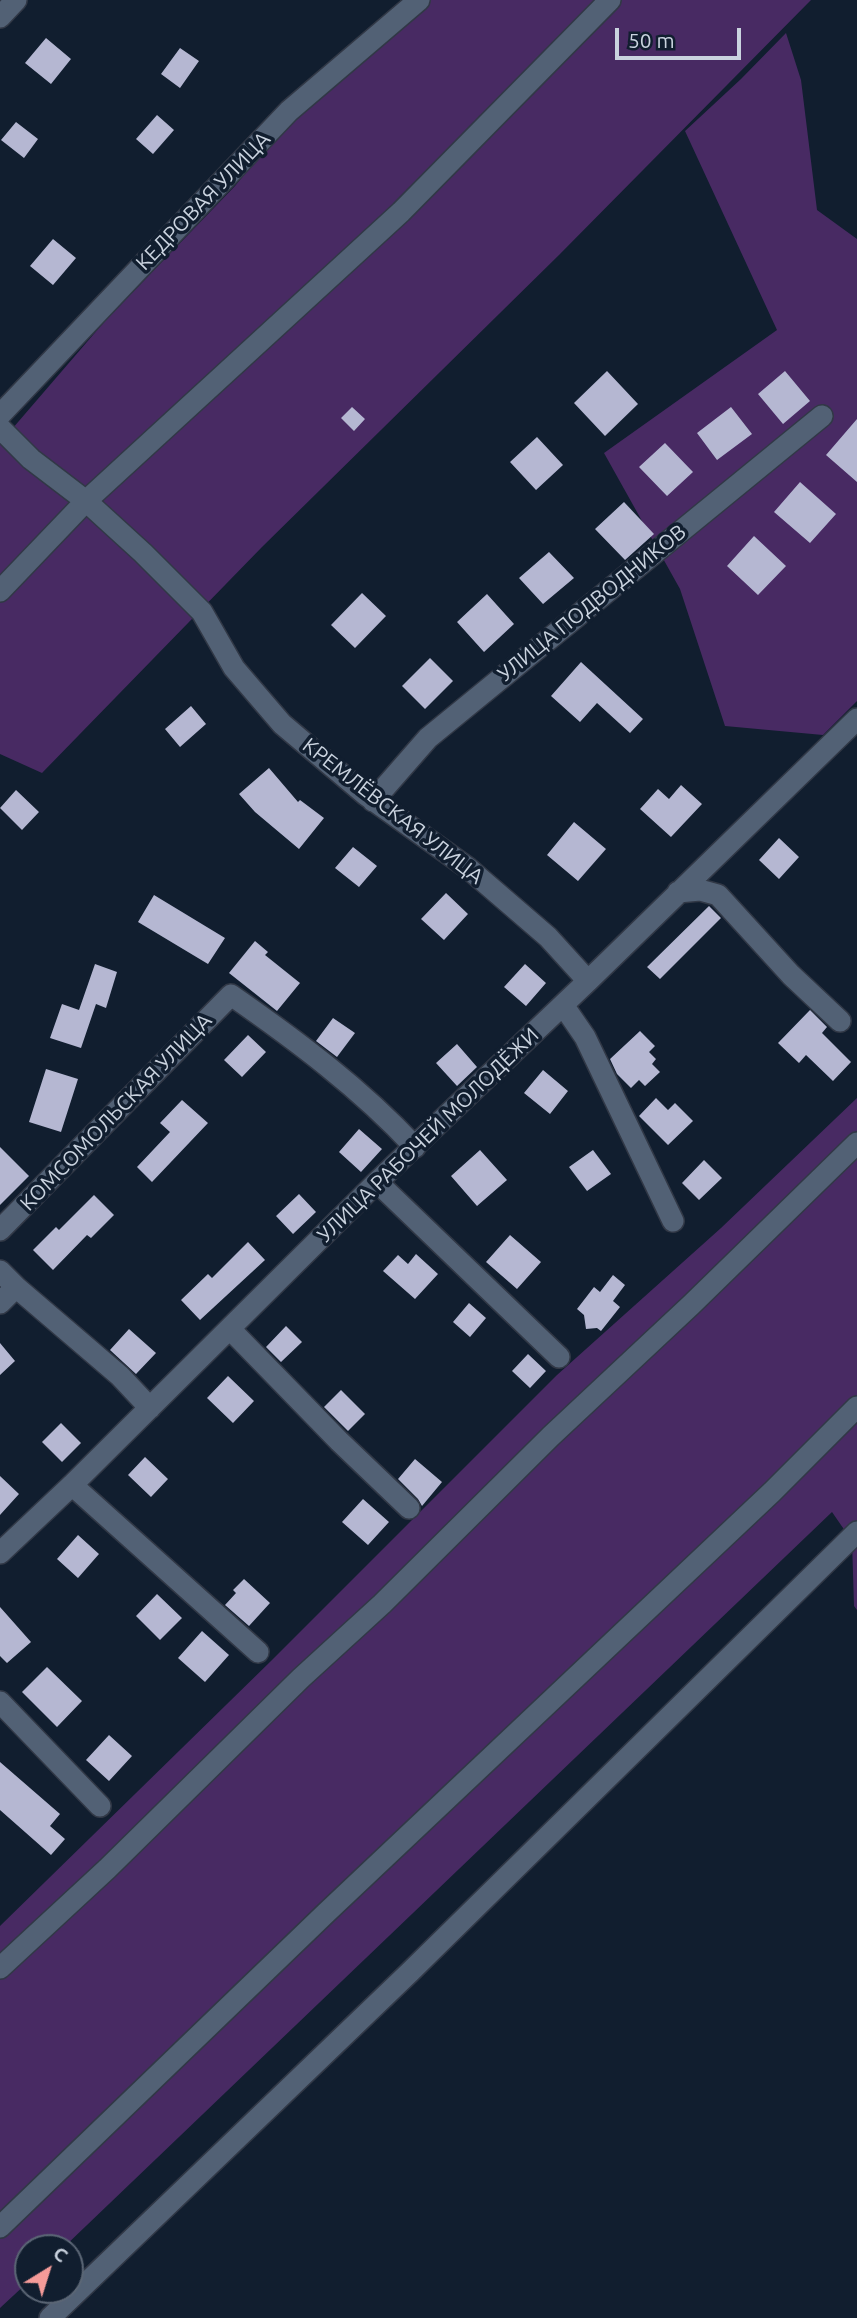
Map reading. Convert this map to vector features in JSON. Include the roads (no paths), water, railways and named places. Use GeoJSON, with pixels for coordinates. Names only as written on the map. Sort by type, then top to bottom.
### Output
{"type":"FeatureCollection","features":[{"type":"Feature","properties":{"kind":"street"},"geometry":{"type":"LineString","coordinates":[[0,18],[16,0]]}},
{"type":"Feature","properties":{"kind":"street","name":"КЕДРОВАЯ УЛИЦА"},"geometry":{"type":"LineString","coordinates":[[0,415],[289,110],[419,0]]}},
{"type":"Feature","properties":{"kind":"street"},"geometry":{"type":"LineString","coordinates":[[0,591],[86,501],[401,212],[610,0]]}},
{"type":"Feature","properties":{"kind":"street","name":"УЛИЦА ПОДВОДНИКОВ"},"geometry":{"type":"LineString","coordinates":[[373,801],[428,738],[822,416]]}},
{"type":"Feature","properties":{"kind":"street","name":"КРЕМЛЁВСКАЯ УЛИЦА"},"geometry":{"type":"LineString","coordinates":[[0,428],[30,459],[86,501],[202,612],[234,668],[282,724],[373,801],[468,868],[548,937],[588,981]]}},
{"type":"Feature","properties":{"kind":"street","name":"УЛИЦА РАБОЧЕЙ МОЛОДЁЖИ"},"geometry":{"type":"LineString","coordinates":[[0,1553],[377,1182],[857,719]]}},
{"type":"Feature","properties":{"kind":"street"},"geometry":{"type":"LineString","coordinates":[[678,892],[700,890],[718,895],[791,975],[840,1021]]}},
{"type":"Feature","properties":{"kind":"street","name":"КОМСОМОЛЬСКАЯ УЛИЦА"},"geometry":{"type":"LineString","coordinates":[[0,1230],[231,995],[344,1078],[415,1147]]}},
{"type":"Feature","properties":{"kind":"street"},"geometry":{"type":"LineString","coordinates":[[563,1005],[585,1037],[673,1221]]}},
{"type":"Feature","properties":{"kind":"street"},"geometry":{"type":"LineString","coordinates":[[0,1968],[107,1869],[301,1678],[382,1604],[551,1436],[673,1323],[857,1143]]}},
{"type":"Feature","properties":{"kind":"street"},"geometry":{"type":"LineString","coordinates":[[377,1182],[559,1357]]}},
{"type":"Feature","properties":{"kind":"street"},"geometry":{"type":"LineString","coordinates":[[0,1271],[120,1376],[150,1408]]}},
{"type":"Feature","properties":{"kind":"street"},"geometry":{"type":"LineString","coordinates":[[0,1303],[16,1287]]}},
{"type":"Feature","properties":{"kind":"street"},"geometry":{"type":"LineString","coordinates":[[230,1329],[339,1441],[409,1508]]}},
{"type":"Feature","properties":{"kind":"street"},"geometry":{"type":"LineString","coordinates":[[0,2227],[326,1913],[772,1492],[857,1407]]}},
{"type":"Feature","properties":{"kind":"street"},"geometry":{"type":"LineString","coordinates":[[72,1485],[258,1652]]}},
{"type":"Feature","properties":{"kind":"street"},"geometry":{"type":"LineString","coordinates":[[50,2318],[420,1962],[857,1532]]}},
{"type":"Feature","properties":{"kind":"street"},"geometry":{"type":"LineString","coordinates":[[0,1702],[100,1806]]}}]}
